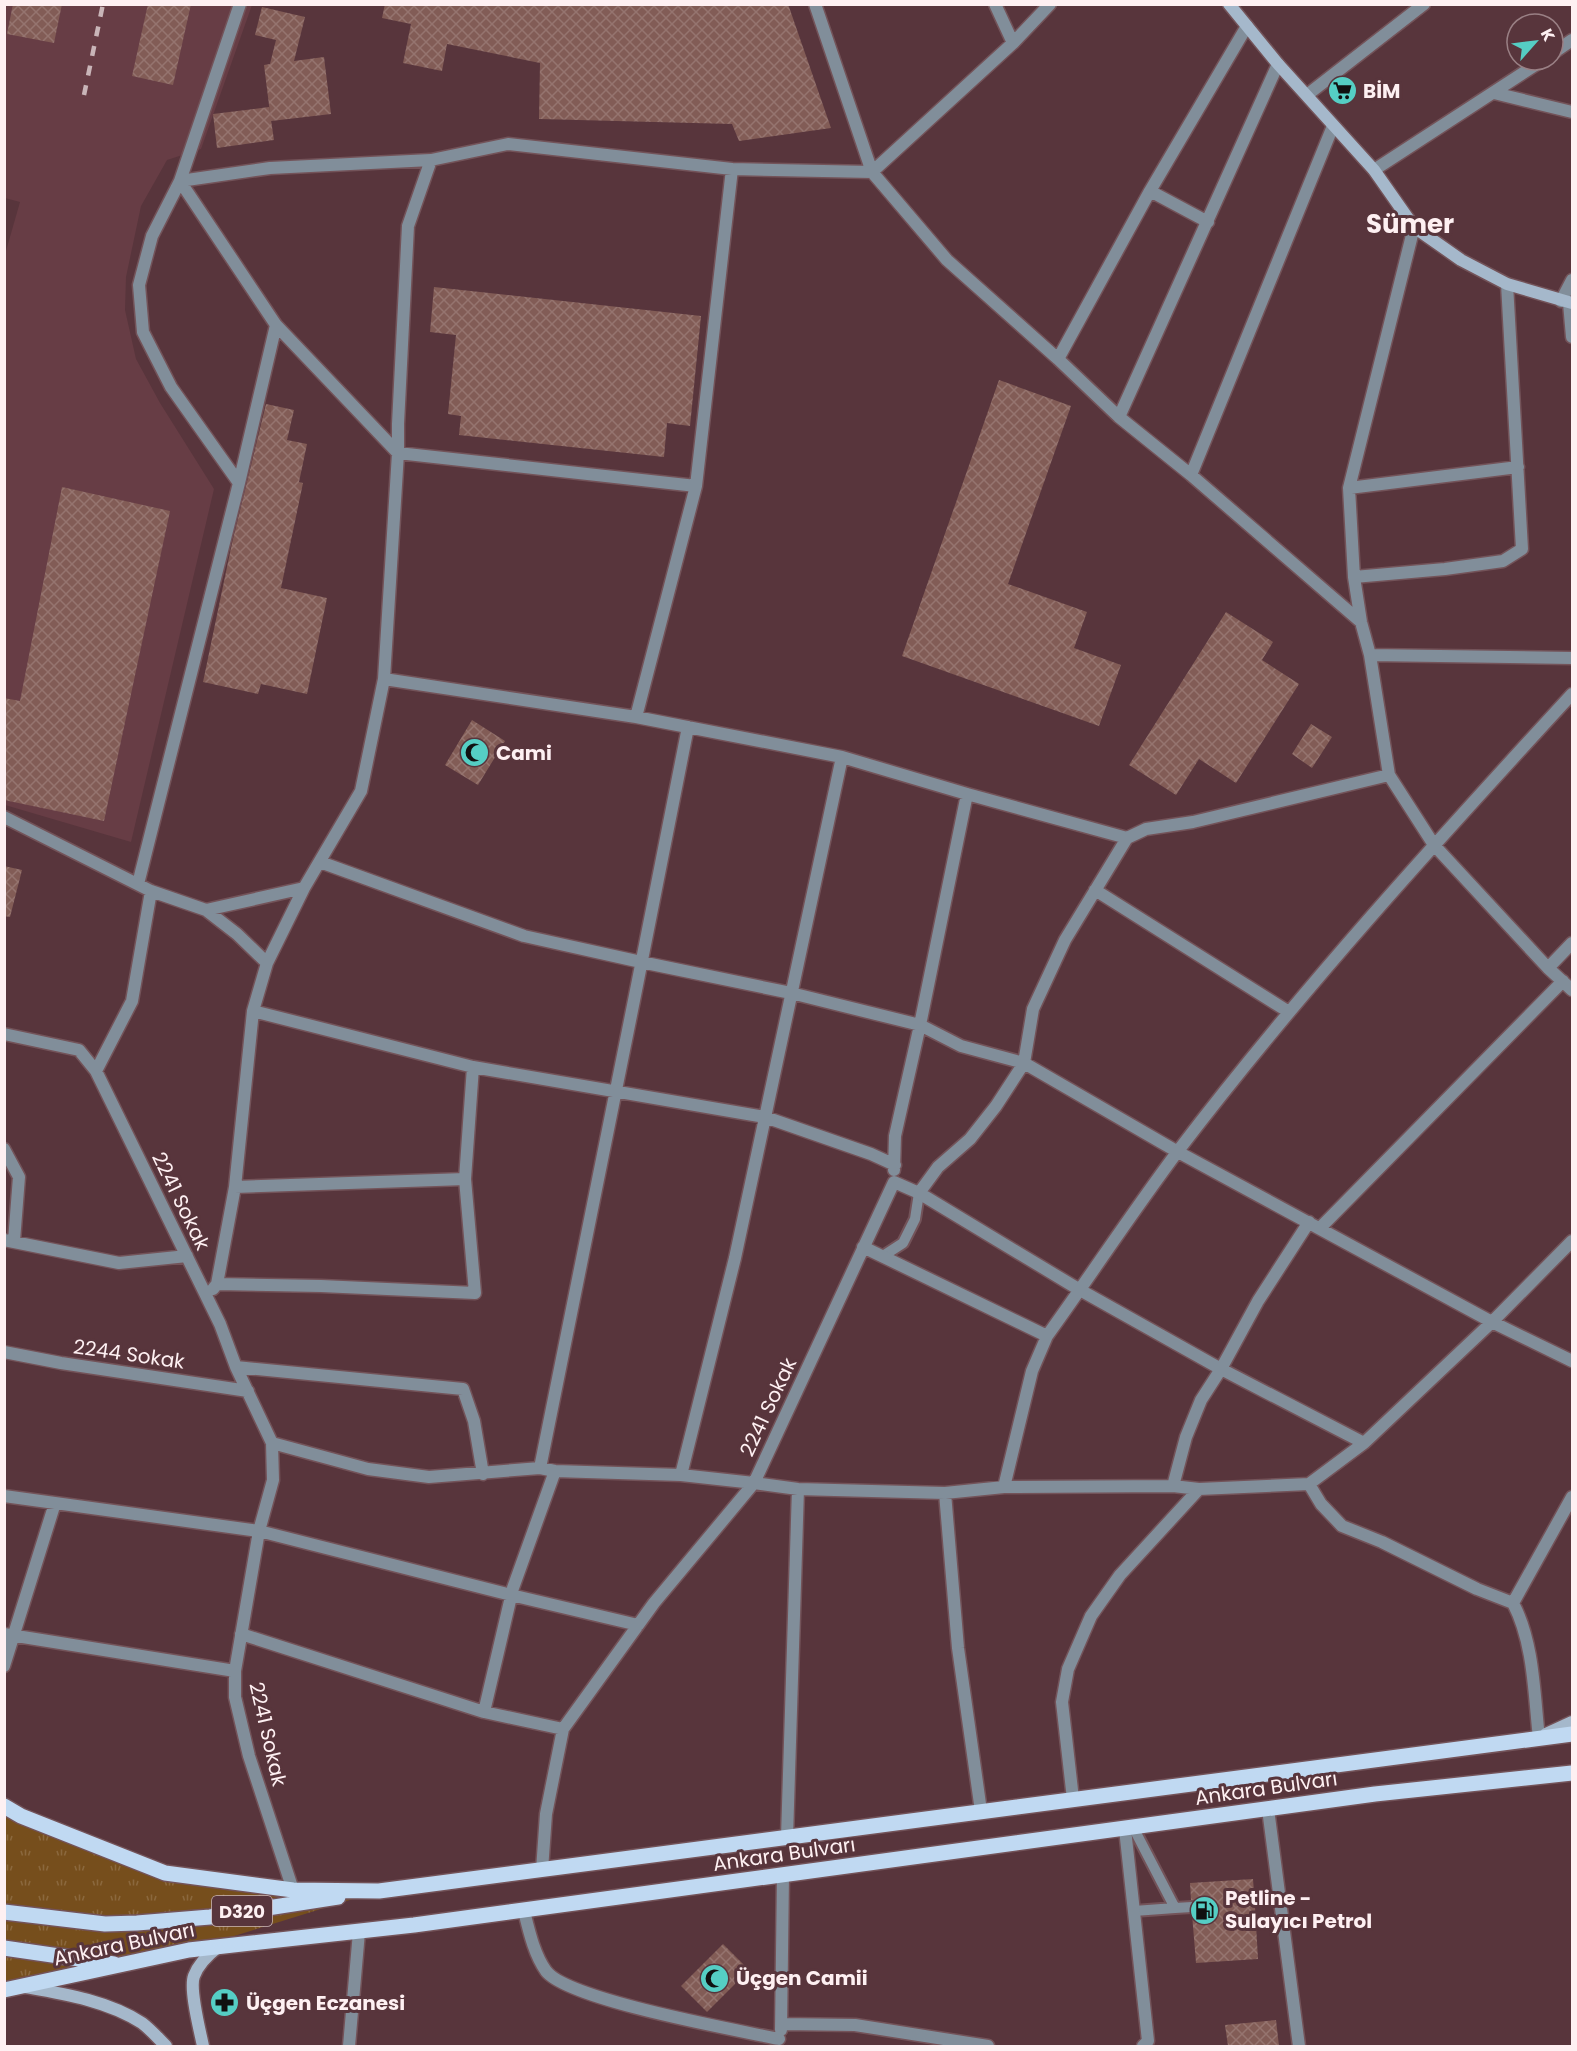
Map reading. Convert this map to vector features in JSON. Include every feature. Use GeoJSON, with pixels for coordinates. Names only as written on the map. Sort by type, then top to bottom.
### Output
{"type":"FeatureCollection","features":[{"type":"Feature","properties":{"kind":"main road","name":"Ankara Bulvarı"},"geometry":{"type":"LineString","coordinates":[[4,1912],[105,1924],[210,1917],[379,1891],[1572,1734]]}},
{"type":"Feature","properties":{"kind":"main road","name":"Ankara Bulvarı"},"geometry":{"type":"LineString","coordinates":[[4,1990],[189,1950],[524,1911],[1375,1794],[1572,1773]]}},
{"type":"Feature","properties":{"kind":"main road","name":"Ankara Bulvarı"},"geometry":{"type":"LineString","coordinates":[[4,1806],[21,1816],[165,1873],[293,1890],[379,1891]]}},
{"type":"Feature","properties":{"kind":"main road"},"geometry":{"type":"LineString","coordinates":[[4,1948],[123,1965]]}},
{"type":"Feature","properties":{"kind":"street"},"geometry":{"type":"LineString","coordinates":[[239,483],[171,387],[143,332],[139,285],[152,236],[180,182],[240,4]]}},
{"type":"Feature","properties":{"kind":"street"},"geometry":{"type":"LineString","coordinates":[[815,4],[872,172],[946,260],[1119,417],[1191,475],[1361,622]]}},
{"type":"Feature","properties":{"kind":"street"},"geometry":{"type":"LineString","coordinates":[[994,4],[1013,43]]}},
{"type":"Feature","properties":{"kind":"street"},"geometry":{"type":"LineString","coordinates":[[180,182],[270,168],[431,160],[508,144],[732,169],[872,172],[1013,43],[1050,4]]}},
{"type":"Feature","properties":{"kind":"street"},"geometry":{"type":"LineString","coordinates":[[1307,95],[1424,4]]}},
{"type":"Feature","properties":{"kind":"street"},"geometry":{"type":"LineString","coordinates":[[1231,5],[1278,64],[1374,170],[1414,226],[1461,260],[1508,284],[1568,302]]}},
{"type":"Feature","properties":{"kind":"street"},"geometry":{"type":"LineString","coordinates":[[1058,360],[1150,191],[1247,26]]}},
{"type":"Feature","properties":{"kind":"street"},"geometry":{"type":"LineString","coordinates":[[1119,417],[1278,64]]}},
{"type":"Feature","properties":{"kind":"street"},"geometry":{"type":"LineString","coordinates":[[1374,170],[1525,72]]}},
{"type":"Feature","properties":{"kind":"street"},"geometry":{"type":"LineString","coordinates":[[1494,93],[1572,112]]}},
{"type":"Feature","properties":{"kind":"street"},"geometry":{"type":"LineString","coordinates":[[1191,475],[1333,126]]}},
{"type":"Feature","properties":{"kind":"street"},"geometry":{"type":"LineString","coordinates":[[207,1296],[216,1284],[235,1187],[253,1011],[267,963],[304,888],[361,791],[384,679],[398,453],[408,226],[431,160]]}},
{"type":"Feature","properties":{"kind":"street"},"geometry":{"type":"LineString","coordinates":[[636,717],[696,486],[732,169]]}},
{"type":"Feature","properties":{"kind":"street"},"geometry":{"type":"LineString","coordinates":[[180,182],[276,325],[398,453],[696,486]]}},
{"type":"Feature","properties":{"kind":"street"},"geometry":{"type":"LineString","coordinates":[[1150,191],[1208,222]]}},
{"type":"Feature","properties":{"kind":"street"},"geometry":{"type":"LineString","coordinates":[[1414,226],[1349,488],[1354,577],[1361,622],[1370,655],[1389,775],[1434,845],[1548,968],[1572,990]]}},
{"type":"Feature","properties":{"kind":"street"},"geometry":{"type":"LineString","coordinates":[[1572,280],[1568,302],[1572,338]]}},
{"type":"Feature","properties":{"kind":"street"},"geometry":{"type":"LineString","coordinates":[[1354,577],[1503,561],[1522,549],[1508,284]]}},
{"type":"Feature","properties":{"kind":"street"},"geometry":{"type":"LineString","coordinates":[[138,884],[239,483],[276,325]]}},
{"type":"Feature","properties":{"kind":"street"},"geometry":{"type":"LineString","coordinates":[[1349,488],[1518,467]]}},
{"type":"Feature","properties":{"kind":"street"},"geometry":{"type":"LineString","coordinates":[[1370,655],[1572,658]]}},
{"type":"Feature","properties":{"kind":"street"},"geometry":{"type":"LineString","coordinates":[[384,679],[636,717],[842,757],[1126,838]]}},
{"type":"Feature","properties":{"kind":"street"},"geometry":{"type":"LineString","coordinates":[[1004,1487],[1032,1371],[1047,1336],[1178,1152],[1289,1012],[1434,845],[1572,694]]}},
{"type":"Feature","properties":{"kind":"street"},"geometry":{"type":"LineString","coordinates":[[540,1468],[688,727]]}},
{"type":"Feature","properties":{"kind":"street"},"geometry":{"type":"LineString","coordinates":[[681,1475],[735,1258],[842,757]]}},
{"type":"Feature","properties":{"kind":"street"},"geometry":{"type":"LineString","coordinates":[[919,1193],[938,1167],[970,1140],[1024,1063],[1033,1009],[1065,940],[1126,838],[1146,829],[1193,822],[1389,775]]}},
{"type":"Feature","properties":{"kind":"street"},"geometry":{"type":"LineString","coordinates":[[967,794],[895,1136],[894,1182],[919,1193],[1080,1290],[1221,1369],[1364,1443]]}},
{"type":"Feature","properties":{"kind":"street"},"geometry":{"type":"LineString","coordinates":[[4,817],[151,891],[206,910],[237,934],[267,963]]}},
{"type":"Feature","properties":{"kind":"street"},"geometry":{"type":"LineString","coordinates":[[320,862],[524,936],[791,993],[920,1025],[961,1046],[1024,1063],[1178,1152],[1492,1322],[1572,1361]]}},
{"type":"Feature","properties":{"kind":"street"},"geometry":{"type":"LineString","coordinates":[[206,910],[304,888]]}},
{"type":"Feature","properties":{"kind":"street"},"geometry":{"type":"LineString","coordinates":[[1095,890],[1289,1012]]}},
{"type":"Feature","properties":{"kind":"street"},"geometry":{"type":"LineString","coordinates":[[96,1071],[132,1001],[151,891]]}},
{"type":"Feature","properties":{"kind":"street"},"geometry":{"type":"LineString","coordinates":[[1548,968],[1572,943]]}},
{"type":"Feature","properties":{"kind":"street"},"geometry":{"type":"LineString","coordinates":[[1173,1486],[1186,1437],[1201,1400],[1221,1369],[1258,1301],[1314,1225],[1563,981]]}},
{"type":"Feature","properties":{"kind":"street"},"geometry":{"type":"LineString","coordinates":[[253,1011],[473,1067],[765,1117],[871,1154],[895,1165]]}},
{"type":"Feature","properties":{"kind":"street","name":"2241 Sokak"},"geometry":{"type":"LineString","coordinates":[[4,1034],[79,1050],[96,1071],[207,1296],[236,1367],[272,1443],[273,1480],[259,1531],[235,1671],[235,1697],[249,1756],[293,1890]]}},
{"type":"Feature","properties":{"kind":"street"},"geometry":{"type":"LineString","coordinates":[[216,1284],[475,1293],[465,1179],[473,1067]]}},
{"type":"Feature","properties":{"kind":"street"},"geometry":{"type":"LineString","coordinates":[[4,1149],[19,1177],[9,1240],[119,1263],[187,1256]]}},
{"type":"Feature","properties":{"kind":"street"},"geometry":{"type":"LineString","coordinates":[[235,1187],[465,1179]]}},
{"type":"Feature","properties":{"kind":"street","name":"2241 Sokak"},"geometry":{"type":"LineString","coordinates":[[272,1443],[378,1471],[429,1478],[540,1468],[555,1471],[681,1475],[754,1483],[894,1182]]}},
{"type":"Feature","properties":{"kind":"street"},"geometry":{"type":"LineString","coordinates":[[542,1870],[546,1814],[563,1729],[654,1603],[754,1483],[798,1489],[945,1493],[1004,1487],[1173,1486],[1199,1490],[1310,1484],[1364,1443],[1492,1322],[1572,1241]]}},
{"type":"Feature","properties":{"kind":"street"},"geometry":{"type":"LineString","coordinates":[[863,1246],[1047,1336]]}},
{"type":"Feature","properties":{"kind":"street","name":"2244 Sokak"},"geometry":{"type":"LineString","coordinates":[[4,1352],[61,1363],[248,1391]]}},
{"type":"Feature","properties":{"kind":"street"},"geometry":{"type":"LineString","coordinates":[[236,1367],[463,1389],[474,1421],[483,1474]]}},
{"type":"Feature","properties":{"kind":"street"},"geometry":{"type":"LineString","coordinates":[[484,1712],[511,1595],[555,1471]]}},
{"type":"Feature","properties":{"kind":"street"},"geometry":{"type":"LineString","coordinates":[[1310,1484],[1321,1504],[1342,1526],[1382,1542],[1477,1589],[1514,1604],[1522,1619],[1528,1646],[1539,1738],[1572,1722]]}},
{"type":"Feature","properties":{"kind":"street"},"geometry":{"type":"LineString","coordinates":[[787,1837],[798,1489]]}},
{"type":"Feature","properties":{"kind":"street"},"geometry":{"type":"LineString","coordinates":[[1073,1799],[1062,1702],[1068,1669],[1091,1616],[1120,1575],[1199,1490]]}},
{"type":"Feature","properties":{"kind":"street"},"geometry":{"type":"LineString","coordinates":[[945,1493],[958,1648],[981,1811]]}},
{"type":"Feature","properties":{"kind":"street"},"geometry":{"type":"LineString","coordinates":[[4,1496],[259,1531],[638,1625]]}},
{"type":"Feature","properties":{"kind":"street"},"geometry":{"type":"LineString","coordinates":[[1514,1604],[1572,1497]]}},
{"type":"Feature","properties":{"kind":"street"},"geometry":{"type":"LineString","coordinates":[[4,1666],[9,1635],[54,1503]]}},
{"type":"Feature","properties":{"kind":"street"},"geometry":{"type":"LineString","coordinates":[[241,1634],[484,1712],[563,1729]]}},
{"type":"Feature","properties":{"kind":"street"},"geometry":{"type":"LineString","coordinates":[[9,1635],[235,1671]]}},
{"type":"Feature","properties":{"kind":"street"},"geometry":{"type":"LineString","coordinates":[[1536,1777],[1572,1781]]}},
{"type":"Feature","properties":{"kind":"street"},"geometry":{"type":"LineString","coordinates":[[1268,1809],[1299,2046]]}},
{"type":"Feature","properties":{"kind":"street"},"geometry":{"type":"LineString","coordinates":[[1129,1828],[1134,1911],[1147,2045]]}},
{"type":"Feature","properties":{"kind":"street"},"geometry":{"type":"LineString","coordinates":[[524,1911],[532,1943],[547,1973],[572,1989],[779,2043],[783,2024],[783,1875]]}},
{"type":"Feature","properties":{"kind":"street"},"geometry":{"type":"LineString","coordinates":[[349,2046],[359,1932]]}},
{"type":"Feature","properties":{"kind":"street"},"geometry":{"type":"LineString","coordinates":[[203,2046],[193,1987],[194,1977],[210,1953],[218,1947]]}},
{"type":"Feature","properties":{"kind":"street"},"geometry":{"type":"LineString","coordinates":[[24,1987],[80,1997],[119,2012],[142,2023],[166,2046]]}},
{"type":"Feature","properties":{"kind":"street"},"geometry":{"type":"LineString","coordinates":[[783,2024],[855,2025],[948,2043],[987,2046]]}},
{"type":"Feature","properties":{"kind":"lane"},"geometry":{"type":"LineString","coordinates":[[882,1256],[903,1243],[915,1220],[919,1193]]}},
{"type":"Feature","properties":{"kind":"lane"},"geometry":{"type":"LineString","coordinates":[[1129,1828],[1174,1908]]}},
{"type":"Feature","properties":{"kind":"lane"},"geometry":{"type":"LineString","coordinates":[[1254,1900],[1280,1897]]}},
{"type":"Feature","properties":{"kind":"lane"},"geometry":{"type":"LineString","coordinates":[[1134,1911],[1192,1906]]}},
{"type":"Feature","properties":{"kind":"shaded area"},"geometry":{"type":"Polygon","coordinates":[[[5,5],[252,5],[201,149],[167,160],[141,206],[126,277],[125,310],[136,359],[160,403],[214,489],[131,842],[5,805],[4,258],[20,202],[5,198],[5,5]]]}},
{"type":"Feature","properties":{"kind":"green space"},"geometry":{"type":"Polygon","coordinates":[[[4,1806],[165,1873],[379,1891],[189,1950],[5,1990],[4,1806]]]}},
{"type":"Feature","properties":{"kind":"building"},"geometry":{"type":"Polygon","coordinates":[[[13,4],[62,4],[54,43],[7,34],[13,4]]]}},
{"type":"Feature","properties":{"kind":"building"},"geometry":{"type":"Polygon","coordinates":[[[148,4],[191,4],[173,85],[132,76],[148,4]]]}},
{"type":"Feature","properties":{"kind":"building"},"geometry":{"type":"Polygon","coordinates":[[[385,4],[788,4],[831,128],[739,141],[732,124],[539,119],[540,63],[447,44],[442,71],[403,63],[411,24],[382,18],[385,4]]]}},
{"type":"Feature","properties":{"kind":"building"},"geometry":{"type":"Polygon","coordinates":[[[262,7],[305,17],[294,61],[324,57],[331,114],[271,121],[264,65],[270,64],[276,40],[255,35],[262,7]]]}},
{"type":"Feature","properties":{"kind":"building"},"geometry":{"type":"Polygon","coordinates":[[[269,107],[274,140],[217,148],[213,114],[269,107]]]}},
{"type":"Feature","properties":{"kind":"building"},"geometry":{"type":"Polygon","coordinates":[[[434,287],[701,316],[690,426],[667,423],[664,457],[459,435],[461,416],[448,414],[456,335],[430,332],[434,287]]]}},
{"type":"Feature","properties":{"kind":"building"},"geometry":{"type":"Polygon","coordinates":[[[999,380],[1071,406],[1008,584],[1087,612],[1074,648],[1121,665],[1099,726],[902,656],[999,380]]]}},
{"type":"Feature","properties":{"kind":"building"},"geometry":{"type":"Polygon","coordinates":[[[266,404],[294,410],[287,440],[307,444],[299,482],[303,483],[281,588],[327,598],[307,694],[261,684],[258,694],[203,682],[232,543],[266,404]]]}},
{"type":"Feature","properties":{"kind":"building"},"geometry":{"type":"Polygon","coordinates":[[[62,487],[170,511],[104,821],[4,800],[4,698],[20,701],[62,487]]]}},
{"type":"Feature","properties":{"kind":"building"},"geometry":{"type":"Polygon","coordinates":[[[1226,612],[1273,642],[1262,660],[1299,684],[1236,783],[1199,759],[1176,795],[1129,765],[1226,612]]]}},
{"type":"Feature","properties":{"kind":"building","name":"Cami"},"geometry":{"type":"Polygon","coordinates":[[[472,720],[505,741],[478,785],[445,765],[472,720]]]}},
{"type":"Feature","properties":{"kind":"building"},"geometry":{"type":"Polygon","coordinates":[[[1311,724],[1332,737],[1312,768],[1292,754],[1311,724]]]}},
{"type":"Feature","properties":{"kind":"building"},"geometry":{"type":"Polygon","coordinates":[[[4,866],[22,870],[10,917],[4,916],[4,866]]]}},
{"type":"Feature","properties":{"kind":"building"},"geometry":{"type":"Polygon","coordinates":[[[1253,1879],[1254,1892],[1249,1894],[1247,1900],[1248,1905],[1255,1907],[1258,1959],[1196,1963],[1192,1914],[1198,1911],[1199,1906],[1196,1901],[1191,1900],[1190,1883],[1253,1879]]]}},
{"type":"Feature","properties":{"kind":"building","name":"Üçgen Camii"},"geometry":{"type":"Polygon","coordinates":[[[723,1944],[749,1970],[707,2012],[681,1986],[723,1944]]]}},
{"type":"Feature","properties":{"kind":"building"},"geometry":{"type":"Polygon","coordinates":[[[1276,2020],[1279,2046],[1228,2046],[1225,2025],[1276,2020]]]}},
{"type":"Feature","properties":{"kind":"railway"},"geometry":{"type":"LineString","coordinates":[[84,95],[103,4]]}},
{"type":"Feature","properties":{"kind":"place","name":"BİM"},"geometry":{"type":"Point","coordinates":[1342,91]}},
{"type":"Feature","properties":{"kind":"place","name":"Cami"},"geometry":{"type":"Point","coordinates":[475,753]}},
{"type":"Feature","properties":{"kind":"place","name":"Petline - Sulayıcı Petrol"},"geometry":{"type":"Point","coordinates":[1204,1910]}},
{"type":"Feature","properties":{"kind":"place","name":"Üçgen Camii"},"geometry":{"type":"Point","coordinates":[715,1978]}},
{"type":"Feature","properties":{"kind":"place","name":"Üçgen Eczanesi"},"geometry":{"type":"Point","coordinates":[225,2003]}},
{"type":"Feature","properties":{"kind":"district","name":"Sümer"},"geometry":{"type":"Point","coordinates":[1410,224]}}]}
